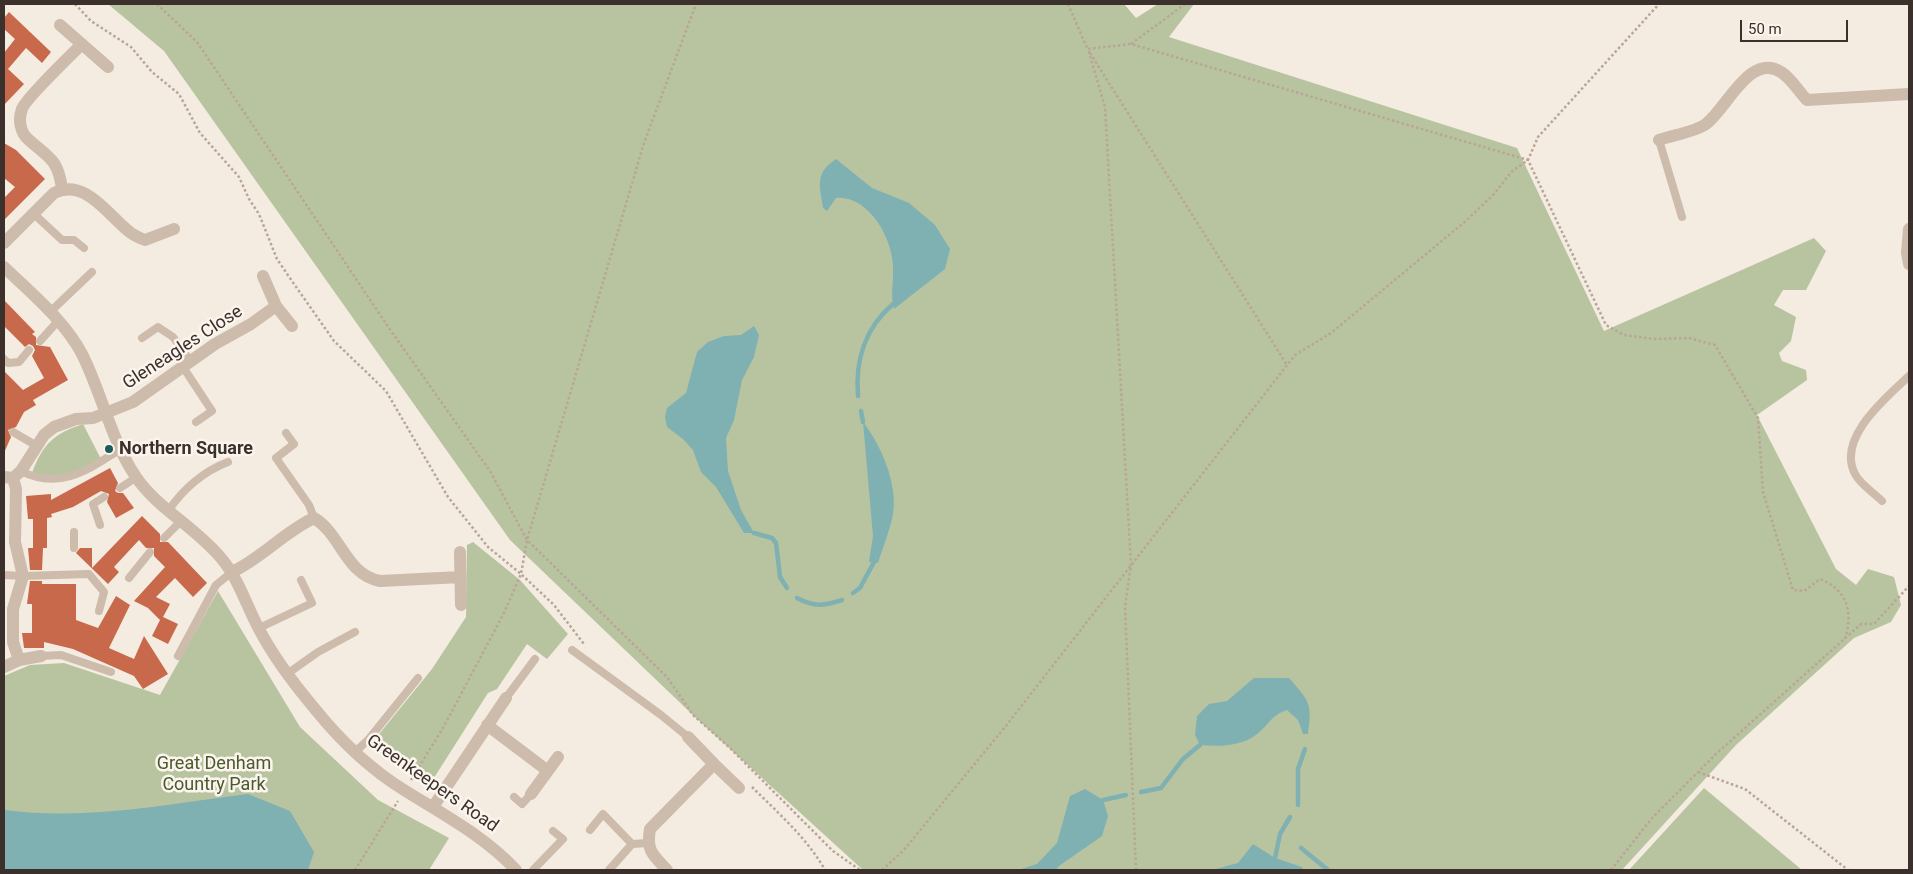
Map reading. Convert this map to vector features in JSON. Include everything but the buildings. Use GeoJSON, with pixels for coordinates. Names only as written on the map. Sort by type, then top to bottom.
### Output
{"type":"FeatureCollection","features":[{"type":"Feature","properties":{"kind":"street"},"geometry":{"type":"LineString","coordinates":[[60,25],[108,67]]}},
{"type":"Feature","properties":{"kind":"street"},"geometry":{"type":"LineString","coordinates":[[62,189],[60,170],[51,158],[27,138],[20,126],[22,108],[82,44]]}},
{"type":"Feature","properties":{"kind":"street"},"geometry":{"type":"LineString","coordinates":[[1659,140],[1704,125],[1716,115],[1750,72],[1767,67],[1781,72],[1807,100],[1909,94]]}},
{"type":"Feature","properties":{"kind":"street"},"geometry":{"type":"LineString","coordinates":[[4,243],[54,193],[62,189],[86,194],[98,201],[131,233],[145,240],[174,229]]}},
{"type":"Feature","properties":{"kind":"street"},"geometry":{"type":"LineString","coordinates":[[1909,229],[1907,253],[1909,264]]}},
{"type":"Feature","properties":{"kind":"street","name":"Greenkeepers Road"},"geometry":{"type":"LineString","coordinates":[[4,267],[54,316],[81,353],[121,449],[137,477],[151,496],[199,534],[232,572],[258,628],[287,674],[355,752],[404,790],[483,839],[516,870]]}},
{"type":"Feature","properties":{"kind":"street"},"geometry":{"type":"LineString","coordinates":[[263,276],[276,306],[292,326]]}},
{"type":"Feature","properties":{"kind":"street","name":"Gleneagles Close"},"geometry":{"type":"LineString","coordinates":[[13,475],[44,435],[54,426],[76,419],[93,418],[133,402],[214,344],[251,324],[276,306]]}},
{"type":"Feature","properties":{"kind":"street"},"geometry":{"type":"LineString","coordinates":[[13,475],[16,489],[16,542],[23,576],[13,608],[13,642],[19,660]]}},
{"type":"Feature","properties":{"kind":"street"},"geometry":{"type":"LineString","coordinates":[[232,572],[247,565],[302,524],[314,518],[323,524],[358,572],[369,579],[380,581],[461,577]]}},
{"type":"Feature","properties":{"kind":"street"},"geometry":{"type":"LineString","coordinates":[[460,552],[461,605]]}},
{"type":"Feature","properties":{"kind":"street"},"geometry":{"type":"LineString","coordinates":[[4,667],[19,660],[41,656]]}},
{"type":"Feature","properties":{"kind":"street"},"geometry":{"type":"LineString","coordinates":[[433,807],[506,698]]}},
{"type":"Feature","properties":{"kind":"street"},"geometry":{"type":"LineString","coordinates":[[487,725],[548,770]]}},
{"type":"Feature","properties":{"kind":"street"},"geometry":{"type":"LineString","coordinates":[[688,737],[739,788]]}},
{"type":"Feature","properties":{"kind":"street"},"geometry":{"type":"LineString","coordinates":[[531,794],[558,757]]}},
{"type":"Feature","properties":{"kind":"street"},"geometry":{"type":"LineString","coordinates":[[667,870],[652,854],[648,842],[650,829],[714,764]]}},
{"type":"Feature","properties":{"kind":"lane"},"geometry":{"type":"LineString","coordinates":[[1659,140],[1682,217]]}},
{"type":"Feature","properties":{"kind":"lane"},"geometry":{"type":"LineString","coordinates":[[34,214],[62,240],[74,240],[84,248]]}},
{"type":"Feature","properties":{"kind":"lane"},"geometry":{"type":"LineString","coordinates":[[40,341],[54,316],[92,272]]}},
{"type":"Feature","properties":{"kind":"lane"},"geometry":{"type":"LineString","coordinates":[[142,338],[158,327],[173,337],[212,411],[196,422]]}},
{"type":"Feature","properties":{"kind":"lane"},"geometry":{"type":"LineString","coordinates":[[4,359],[8,363],[19,362],[29,350]]}},
{"type":"Feature","properties":{"kind":"lane"},"geometry":{"type":"LineString","coordinates":[[1882,501],[1855,474],[1850,456],[1857,436],[1873,410],[1909,376]]}},
{"type":"Feature","properties":{"kind":"lane"},"geometry":{"type":"LineString","coordinates":[[13,432],[37,446]]}},
{"type":"Feature","properties":{"kind":"lane"},"geometry":{"type":"LineString","coordinates":[[286,433],[294,444],[276,458],[308,505],[314,518]]}},
{"type":"Feature","properties":{"kind":"lane"},"geometry":{"type":"LineString","coordinates":[[13,475],[52,480],[68,478],[121,449]]}},
{"type":"Feature","properties":{"kind":"lane"},"geometry":{"type":"LineString","coordinates":[[169,510],[198,478],[212,468],[228,462]]}},
{"type":"Feature","properties":{"kind":"lane"},"geometry":{"type":"LineString","coordinates":[[120,488],[137,477]]}},
{"type":"Feature","properties":{"kind":"lane"},"geometry":{"type":"LineString","coordinates":[[100,525],[93,504],[104,497]]}},
{"type":"Feature","properties":{"kind":"lane"},"geometry":{"type":"LineString","coordinates":[[164,538],[182,520]]}},
{"type":"Feature","properties":{"kind":"lane"},"geometry":{"type":"LineString","coordinates":[[74,532],[74,548]]}},
{"type":"Feature","properties":{"kind":"lane"},"geometry":{"type":"LineString","coordinates":[[129,578],[150,552]]}},
{"type":"Feature","properties":{"kind":"lane"},"geometry":{"type":"LineString","coordinates":[[4,575],[23,576],[74,569],[89,574],[104,592],[99,611]]}},
{"type":"Feature","properties":{"kind":"lane"},"geometry":{"type":"LineString","coordinates":[[178,656],[216,585],[232,572]]}},
{"type":"Feature","properties":{"kind":"lane"},"geometry":{"type":"LineString","coordinates":[[258,628],[312,603],[301,580]]}},
{"type":"Feature","properties":{"kind":"lane"},"geometry":{"type":"LineString","coordinates":[[287,674],[318,652],[355,632]]}},
{"type":"Feature","properties":{"kind":"lane"},"geometry":{"type":"LineString","coordinates":[[572,650],[688,737]]}},
{"type":"Feature","properties":{"kind":"lane"},"geometry":{"type":"LineString","coordinates":[[41,656],[61,655],[111,672]]}},
{"type":"Feature","properties":{"kind":"lane"},"geometry":{"type":"LineString","coordinates":[[506,698],[535,659]]}},
{"type":"Feature","properties":{"kind":"lane"},"geometry":{"type":"LineString","coordinates":[[355,752],[368,740],[418,678]]}},
{"type":"Feature","properties":{"kind":"lane"},"geometry":{"type":"LineString","coordinates":[[514,797],[522,804],[531,794]]}},
{"type":"Feature","properties":{"kind":"lane"},"geometry":{"type":"LineString","coordinates":[[590,830],[603,814],[632,844]]}},
{"type":"Feature","properties":{"kind":"lane"},"geometry":{"type":"LineString","coordinates":[[534,870],[562,839],[553,831]]}},
{"type":"Feature","properties":{"kind":"lane"},"geometry":{"type":"LineString","coordinates":[[609,870],[632,844],[648,842]]}},
{"type":"Feature","properties":{"kind":"path"},"geometry":{"type":"LineString","coordinates":[[75,4],[90,20],[130,47],[152,72],[179,94],[200,133],[239,177],[249,199],[259,214],[277,258],[334,341],[386,391],[448,497],[482,540],[521,574]]}},
{"type":"Feature","properties":{"kind":"path"},"geometry":{"type":"LineString","coordinates":[[157,4],[197,42],[384,320],[490,471],[527,540],[667,677],[692,715],[729,747],[833,851],[860,870]]}},
{"type":"Feature","properties":{"kind":"path"},"geometry":{"type":"LineString","coordinates":[[355,870],[443,728],[502,615],[521,574],[527,540],[644,143],[696,4]]}},
{"type":"Feature","properties":{"kind":"path"},"geometry":{"type":"LineString","coordinates":[[1068,4],[1088,49],[1105,107],[1131,565],[1125,607],[1136,870]]}},
{"type":"Feature","properties":{"kind":"path"},"geometry":{"type":"LineString","coordinates":[[1131,44],[1185,4]]}},
{"type":"Feature","properties":{"kind":"path"},"geometry":{"type":"LineString","coordinates":[[882,870],[903,851],[1005,727],[1295,354],[1331,333],[1467,220],[1495,193],[1511,172],[1528,160],[1538,137],[1659,4]]}},
{"type":"Feature","properties":{"kind":"path"},"geometry":{"type":"LineString","coordinates":[[1088,49],[1131,44],[1528,160],[1606,325],[1624,335],[1654,339],[1689,338],[1715,345],[1758,418],[1764,492],[1793,590],[1804,591],[1820,579],[1834,584],[1848,606],[1849,628],[1844,641]]}},
{"type":"Feature","properties":{"kind":"path"},"geometry":{"type":"LineString","coordinates":[[1088,49],[1287,365]]}},
{"type":"Feature","properties":{"kind":"path"},"geometry":{"type":"LineString","coordinates":[[1611,870],[1652,818],[1698,772],[1862,624],[1874,624],[1909,586]]}},
{"type":"Feature","properties":{"kind":"path"},"geometry":{"type":"LineString","coordinates":[[1698,772],[1746,789],[1848,870]]}},
{"type":"Feature","properties":{"kind":"green space"},"geometry":{"type":"Polygon","coordinates":[[[108,4],[1124,4],[1136,18],[1158,4],[1194,4],[1169,37],[1517,148],[1604,331],[1814,238],[1826,251],[1806,290],[1783,290],[1774,305],[1796,317],[1791,341],[1779,353],[1782,361],[1806,370],[1807,380],[1757,415],[1836,569],[1856,585],[1868,569],[1894,577],[1901,605],[1891,622],[1854,638],[1736,745],[1622,870],[863,870],[695,717],[510,540],[164,51],[108,4]]]}},
{"type":"Feature","properties":{"kind":"green space"},"geometry":{"type":"Polygon","coordinates":[[[83,424],[101,459],[68,475],[52,476],[32,473],[40,455],[50,441],[64,432],[83,424]]]}},
{"type":"Feature","properties":{"kind":"green space"},"geometry":{"type":"Polygon","coordinates":[[[473,542],[520,580],[568,634],[547,659],[527,644],[497,689],[488,693],[432,781],[371,744],[432,669],[466,617],[467,545],[473,542]]]}},
{"type":"Feature","properties":{"kind":"green space","name":"Great Denham Country Park"},"geometry":{"type":"Polygon","coordinates":[[[218,591],[300,727],[378,800],[449,838],[429,870],[4,870],[4,676],[30,665],[64,663],[160,695],[218,591]]]}},
{"type":"Feature","properties":{"kind":"green space"},"geometry":{"type":"Polygon","coordinates":[[[1704,788],[1802,870],[1629,870],[1704,788]]]}},
{"type":"Feature","properties":{"kind":"water"},"geometry":{"type":"Polygon","coordinates":[[[836,159],[872,188],[909,203],[935,225],[950,249],[945,269],[894,309],[892,298],[892,255],[883,231],[876,220],[858,203],[848,199],[836,198],[827,211],[823,208],[820,186],[821,175],[829,164],[836,159]]]}},
{"type":"Feature","properties":{"kind":"water"},"geometry":{"type":"Polygon","coordinates":[[[754,326],[759,335],[754,357],[742,380],[734,420],[726,438],[728,471],[741,510],[754,533],[744,533],[716,487],[701,472],[693,450],[683,439],[667,427],[665,417],[667,408],[686,393],[697,352],[708,342],[724,336],[741,335],[754,326]]]}},
{"type":"Feature","properties":{"kind":"water"},"geometry":{"type":"Polygon","coordinates":[[[863,422],[882,453],[893,490],[893,514],[878,563],[869,562],[873,536],[863,422]]]}},
{"type":"Feature","properties":{"kind":"water"},"geometry":{"type":"Polygon","coordinates":[[[1254,678],[1289,678],[1308,703],[1310,716],[1308,734],[1303,734],[1298,720],[1287,710],[1277,715],[1257,734],[1245,741],[1222,746],[1200,745],[1195,735],[1197,716],[1209,704],[1227,701],[1254,678]]]}},
{"type":"Feature","properties":{"kind":"water"},"geometry":{"type":"Polygon","coordinates":[[[1085,789],[1103,800],[1108,816],[1102,836],[1056,870],[1018,870],[1037,864],[1057,843],[1070,796],[1085,789]]]}},
{"type":"Feature","properties":{"kind":"water"},"geometry":{"type":"Polygon","coordinates":[[[248,794],[290,811],[314,852],[308,870],[4,870],[4,810],[65,814],[96,812],[126,810],[248,794]]]}},
{"type":"Feature","properties":{"kind":"water"},"geometry":{"type":"Polygon","coordinates":[[[1253,844],[1275,858],[1302,867],[1303,870],[1212,870],[1238,863],[1253,844]]]}},
{"type":"Feature","properties":{"kind":"waterway"},"geometry":{"type":"LineString","coordinates":[[858,396],[858,370],[864,346],[875,324],[893,304]]}},
{"type":"Feature","properties":{"kind":"waterway"},"geometry":{"type":"LineString","coordinates":[[861,411],[863,422]]}},
{"type":"Feature","properties":{"kind":"waterway"},"geometry":{"type":"LineString","coordinates":[[754,533],[772,538],[776,543],[780,577],[787,588]]}},
{"type":"Feature","properties":{"kind":"waterway"},"geometry":{"type":"LineString","coordinates":[[853,593],[860,588],[874,562]]}},
{"type":"Feature","properties":{"kind":"waterway"},"geometry":{"type":"LineString","coordinates":[[797,598],[819,605],[842,600]]}},
{"type":"Feature","properties":{"kind":"waterway"},"geometry":{"type":"LineString","coordinates":[[1141,792],[1161,788],[1183,759],[1200,745]]}},
{"type":"Feature","properties":{"kind":"waterway"},"geometry":{"type":"LineString","coordinates":[[1298,805],[1298,769],[1305,749]]}},
{"type":"Feature","properties":{"kind":"waterway"},"geometry":{"type":"LineString","coordinates":[[1103,800],[1126,795]]}},
{"type":"Feature","properties":{"kind":"waterway"},"geometry":{"type":"LineString","coordinates":[[1275,858],[1280,834],[1290,817]]}},
{"type":"Feature","properties":{"kind":"waterway"},"geometry":{"type":"LineString","coordinates":[[1301,848],[1328,870]]}},
{"type":"Feature","properties":{"kind":"place","name":"Northern Square"},"geometry":{"type":"Point","coordinates":[109,449]}}]}
